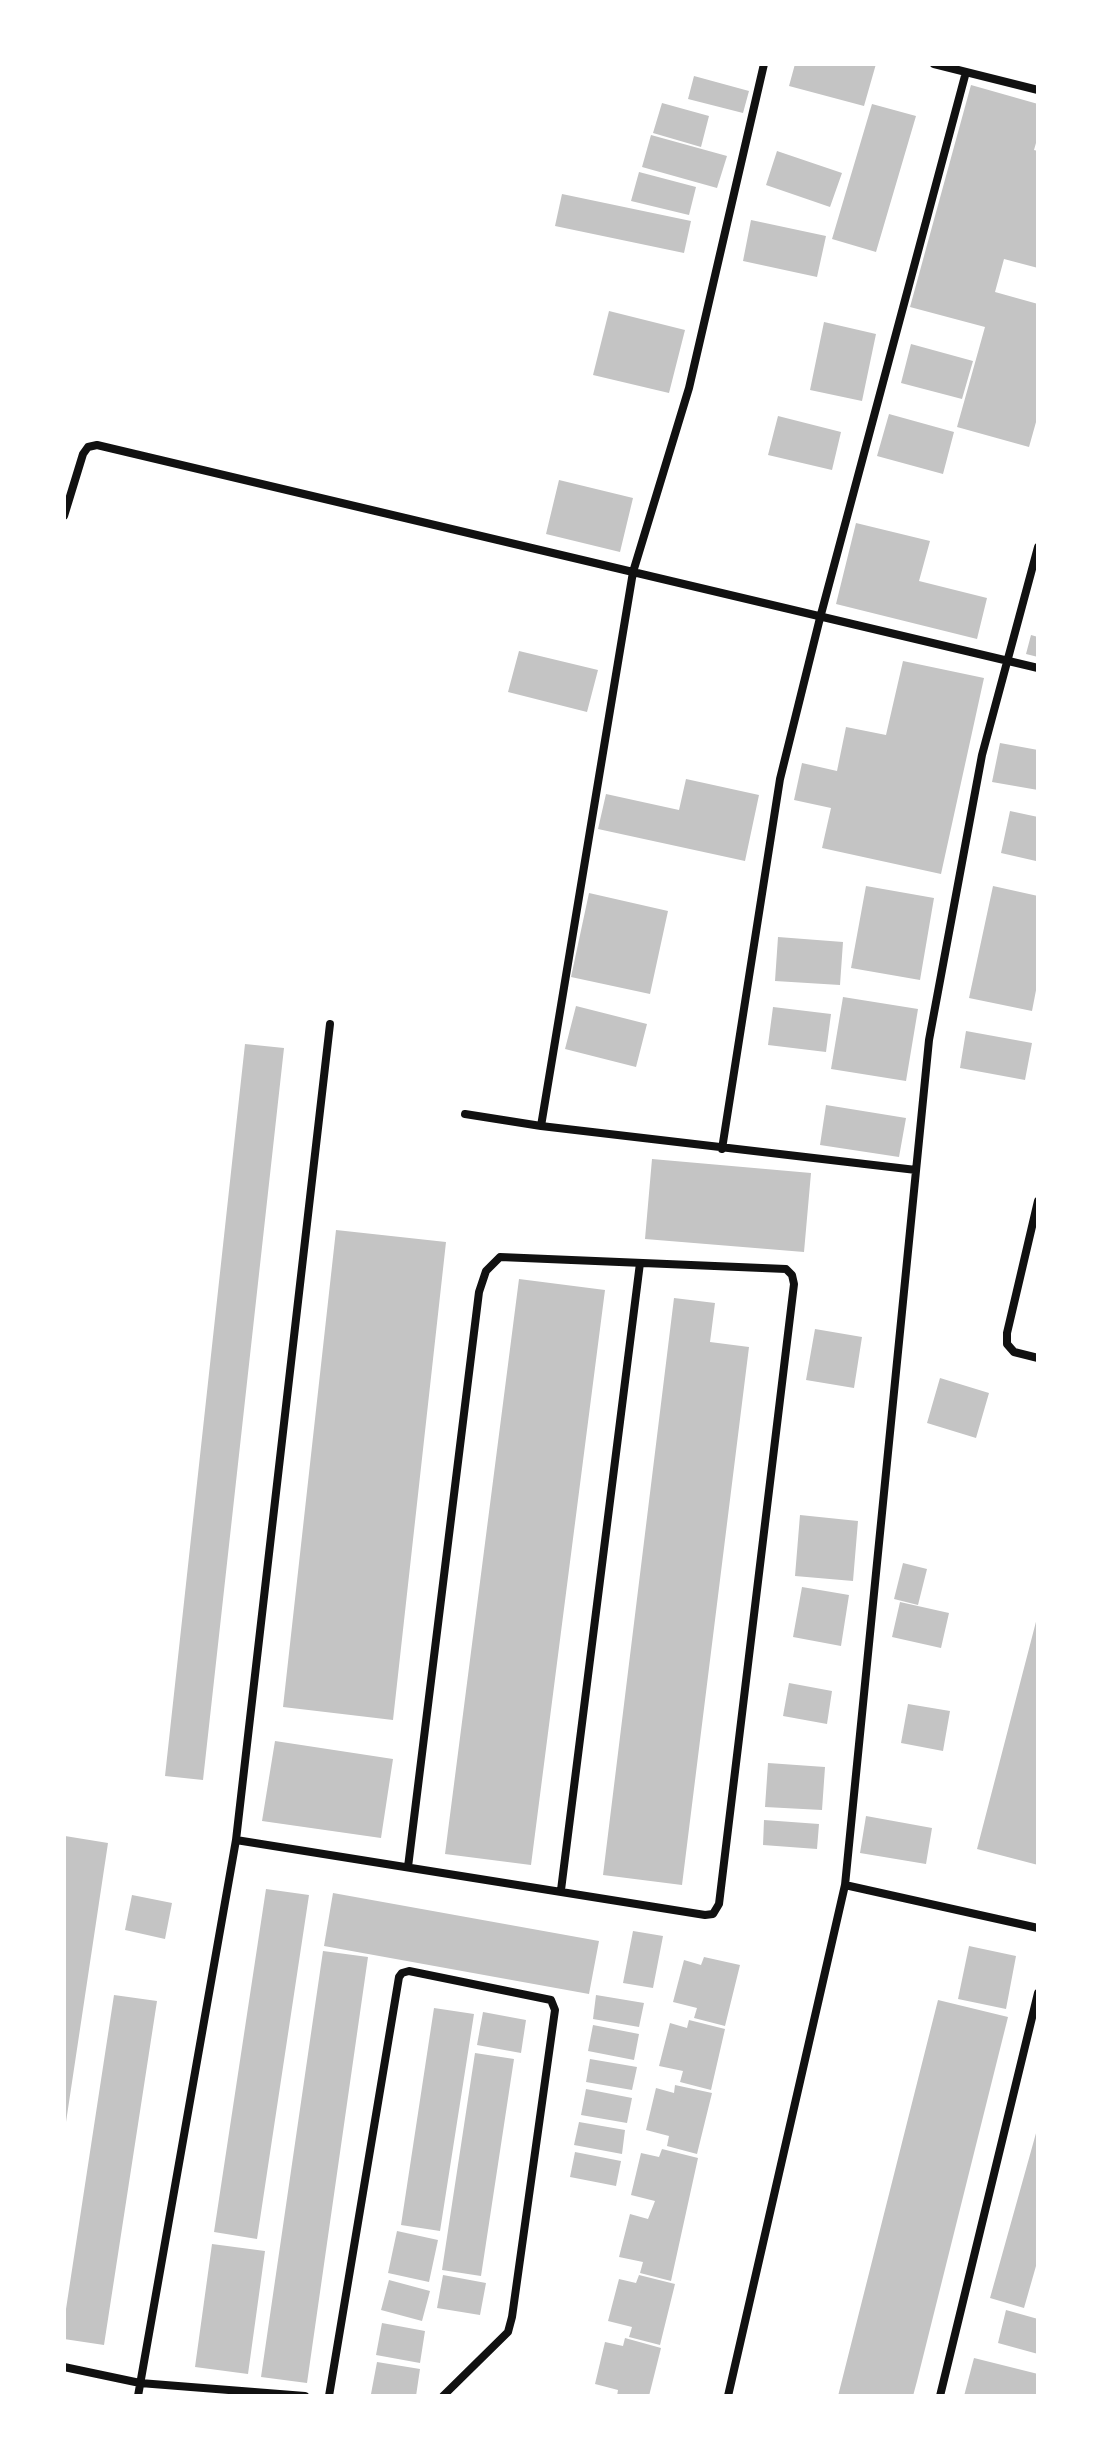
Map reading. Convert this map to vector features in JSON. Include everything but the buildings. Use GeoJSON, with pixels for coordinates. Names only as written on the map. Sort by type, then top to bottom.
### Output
{"type":"FeatureCollection","features":[{"type":"Feature","properties":{"kind":"street"},"geometry":{"type":"LineString","coordinates":[[541,1126],[633,572],[689,388],[764,64]]}},
{"type":"Feature","properties":{"kind":"street"},"geometry":{"type":"LineString","coordinates":[[934,64],[1038,90]]}},
{"type":"Feature","properties":{"kind":"street"},"geometry":{"type":"LineString","coordinates":[[722,1149],[780,779],[966,72]]}},
{"type":"Feature","properties":{"kind":"street"},"geometry":{"type":"LineString","coordinates":[[64,516],[83,454],[88,447],[97,445],[1038,668]]}},
{"type":"Feature","properties":{"kind":"street"},"geometry":{"type":"LineString","coordinates":[[728,2396],[845,1885],[929,1040],[982,755],[1038,547]]}},
{"type":"Feature","properties":{"kind":"street"},"geometry":{"type":"LineString","coordinates":[[138,2396],[236,1840],[330,1024]]}},
{"type":"Feature","properties":{"kind":"street"},"geometry":{"type":"LineString","coordinates":[[465,1114],[722,1149],[916,1170]]}},
{"type":"Feature","properties":{"kind":"street"},"geometry":{"type":"LineString","coordinates":[[1038,1201],[1007,1344],[1014,1352],[1038,1358]]}},
{"type":"Feature","properties":{"kind":"street"},"geometry":{"type":"LineString","coordinates":[[236,1840],[705,1915],[713,1914],[719,1904],[794,1284],[786,1269],[500,1257],[486,1271],[479,1292],[408,1867]]}},
{"type":"Feature","properties":{"kind":"street"},"geometry":{"type":"LineString","coordinates":[[561,1890],[640,1263]]}},
{"type":"Feature","properties":{"kind":"street"},"geometry":{"type":"LineString","coordinates":[[845,1885],[1038,1928]]}},
{"type":"Feature","properties":{"kind":"street"},"geometry":{"type":"LineString","coordinates":[[329,2396],[399,1977],[409,1971],[551,2000],[555,2010],[508,2332],[443,2396]]}},
{"type":"Feature","properties":{"kind":"street"},"geometry":{"type":"LineString","coordinates":[[940,2396],[1038,1993]]}},
{"type":"Feature","properties":{"kind":"street"},"geometry":{"type":"LineString","coordinates":[[64,2367],[140,2383],[305,2396]]}}]}
